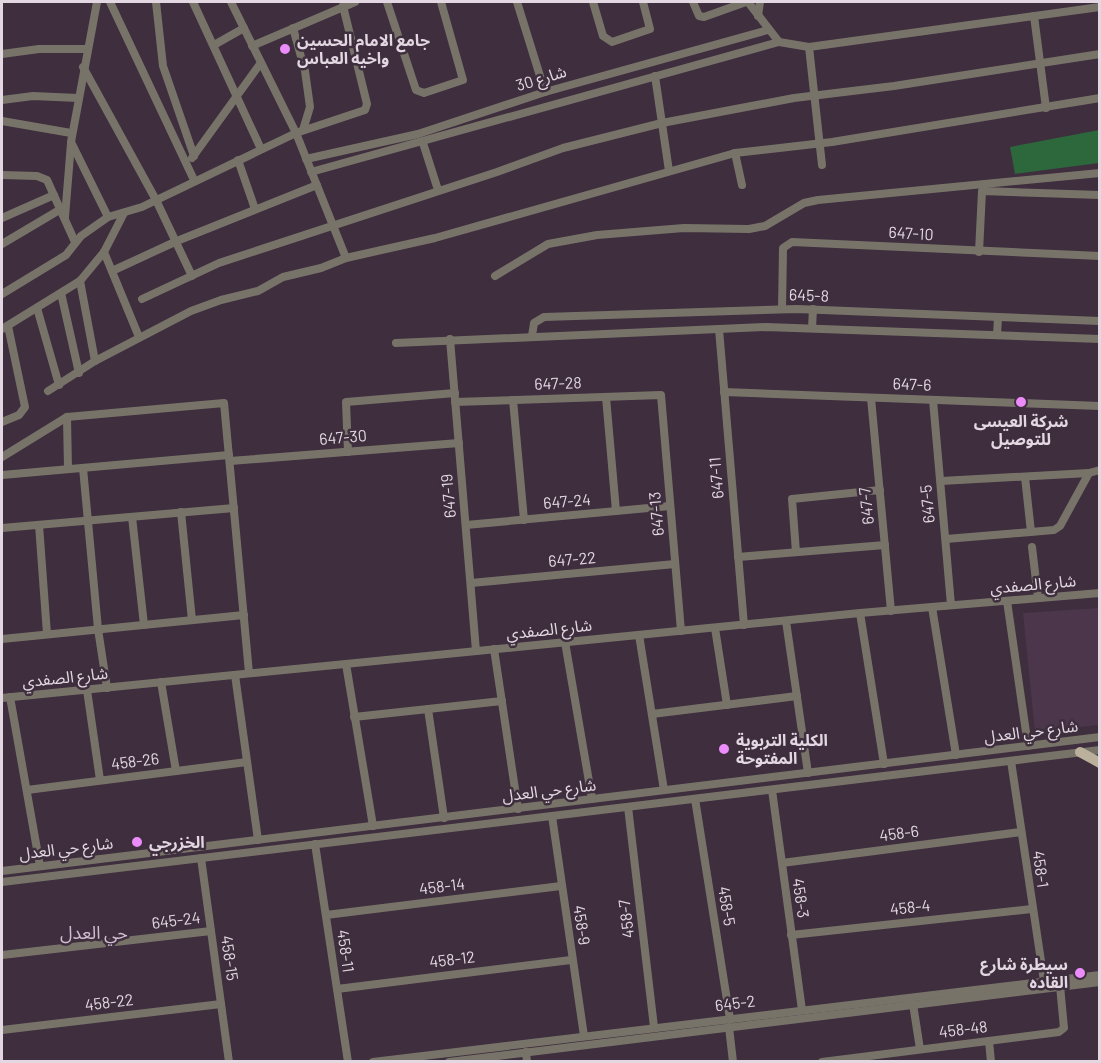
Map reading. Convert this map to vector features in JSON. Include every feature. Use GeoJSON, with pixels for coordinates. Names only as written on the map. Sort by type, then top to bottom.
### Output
{"type":"FeatureCollection","features":[{"type":"Feature","properties":{"kind":"main road"},"geometry":{"type":"LineString","coordinates":[[1080,752],[1100,763]]}},
{"type":"Feature","properties":{"kind":"street"},"geometry":{"type":"LineString","coordinates":[[63,214],[71,138],[97,2]]}},
{"type":"Feature","properties":{"kind":"street"},"geometry":{"type":"LineString","coordinates":[[110,2],[191,160]]}},
{"type":"Feature","properties":{"kind":"street"},"geometry":{"type":"LineString","coordinates":[[156,2],[163,66],[191,160],[194,180]]}},
{"type":"Feature","properties":{"kind":"street"},"geometry":{"type":"LineString","coordinates":[[193,2],[238,94],[261,149]]}},
{"type":"Feature","properties":{"kind":"street"},"geometry":{"type":"LineString","coordinates":[[231,2],[260,64],[299,132],[306,159],[346,258]]}},
{"type":"Feature","properties":{"kind":"street"},"geometry":{"type":"LineString","coordinates":[[252,46],[355,2]]}},
{"type":"Feature","properties":{"kind":"street"},"geometry":{"type":"LineString","coordinates":[[387,2],[416,90],[424,93],[463,80],[441,2]]}},
{"type":"Feature","properties":{"kind":"street"},"geometry":{"type":"LineString","coordinates":[[517,2],[545,92]]}},
{"type":"Feature","properties":{"kind":"street"},"geometry":{"type":"LineString","coordinates":[[593,2],[603,36],[612,42],[650,29],[643,2]]}},
{"type":"Feature","properties":{"kind":"street"},"geometry":{"type":"LineString","coordinates":[[693,2],[699,16],[704,17],[747,2],[779,42]]}},
{"type":"Feature","properties":{"kind":"street"},"geometry":{"type":"LineString","coordinates":[[758,16],[760,2]]}},
{"type":"Feature","properties":{"kind":"street"},"geometry":{"type":"LineString","coordinates":[[2,294],[66,255],[75,242],[108,217],[156,200],[299,132],[367,108],[343,6]]}},
{"type":"Feature","properties":{"kind":"street","name":"شارع 30"},"geometry":{"type":"LineString","coordinates":[[311,172],[423,143],[536,109],[779,42],[809,47],[1100,7]]}},
{"type":"Feature","properties":{"kind":"street"},"geometry":{"type":"LineString","coordinates":[[1034,16],[1046,108]]}},
{"type":"Feature","properties":{"kind":"street"},"geometry":{"type":"LineString","coordinates":[[214,45],[244,28]]}},
{"type":"Feature","properties":{"kind":"street"},"geometry":{"type":"LineString","coordinates":[[293,28],[305,71],[310,107],[299,132]]}},
{"type":"Feature","properties":{"kind":"street","name":"شارع 30"},"geometry":{"type":"LineString","coordinates":[[306,159],[418,134],[545,92],[768,30]]}},
{"type":"Feature","properties":{"kind":"street"},"geometry":{"type":"LineString","coordinates":[[809,47],[822,165]]}},
{"type":"Feature","properties":{"kind":"street"},"geometry":{"type":"LineString","coordinates":[[2,54],[39,49],[87,49]]}},
{"type":"Feature","properties":{"kind":"street"},"geometry":{"type":"LineString","coordinates":[[142,299],[219,263],[562,148],[662,123],[815,95],[894,86],[1100,54]]}},
{"type":"Feature","properties":{"kind":"street"},"geometry":{"type":"LineString","coordinates":[[191,160],[260,64]]}},
{"type":"Feature","properties":{"kind":"street"},"geometry":{"type":"LineString","coordinates":[[83,68],[156,200],[192,276]]}},
{"type":"Feature","properties":{"kind":"street"},"geometry":{"type":"LineString","coordinates":[[656,76],[669,171]]}},
{"type":"Feature","properties":{"kind":"street"},"geometry":{"type":"LineString","coordinates":[[2,100],[33,96],[78,98]]}},
{"type":"Feature","properties":{"kind":"street"},"geometry":{"type":"LineString","coordinates":[[532,96],[536,109]]}},
{"type":"Feature","properties":{"kind":"street"},"geometry":{"type":"LineString","coordinates":[[48,392],[79,374],[95,361],[191,310],[258,291],[284,277],[321,268],[346,258],[435,238],[735,153],[821,143],[1100,98]]}},
{"type":"Feature","properties":{"kind":"street"},"geometry":{"type":"LineString","coordinates":[[2,121],[71,138]]}},
{"type":"Feature","properties":{"kind":"street"},"geometry":{"type":"LineString","coordinates":[[71,138],[108,217]]}},
{"type":"Feature","properties":{"kind":"street"},"geometry":{"type":"LineString","coordinates":[[423,143],[438,190]]}},
{"type":"Feature","properties":{"kind":"street"},"geometry":{"type":"LineString","coordinates":[[735,153],[742,185]]}},
{"type":"Feature","properties":{"kind":"street"},"geometry":{"type":"LineString","coordinates":[[238,160],[255,209]]}},
{"type":"Feature","properties":{"kind":"street"},"geometry":{"type":"LineString","coordinates":[[495,276],[548,244],[597,235],[684,228],[750,229],[765,226],[804,203],[818,200],[1100,173]]}},
{"type":"Feature","properties":{"kind":"street"},"geometry":{"type":"LineString","coordinates":[[2,174],[37,176],[47,180],[75,242]]}},
{"type":"Feature","properties":{"kind":"street"},"geometry":{"type":"LineString","coordinates":[[112,272],[177,241],[317,185]]}},
{"type":"Feature","properties":{"kind":"street"},"geometry":{"type":"LineString","coordinates":[[980,252],[982,191],[1100,195]]}},
{"type":"Feature","properties":{"kind":"street"},"geometry":{"type":"LineString","coordinates":[[2,218],[54,195]]}},
{"type":"Feature","properties":{"kind":"street"},"geometry":{"type":"LineString","coordinates":[[2,422],[19,415],[25,406],[5,327],[80,281],[104,252],[124,213]]}},
{"type":"Feature","properties":{"kind":"street"},"geometry":{"type":"LineString","coordinates":[[2,244],[63,214]]}},
{"type":"Feature","properties":{"kind":"street","name":"647-10"},"geometry":{"type":"LineString","coordinates":[[782,309],[783,248],[792,242],[1100,256]]}},
{"type":"Feature","properties":{"kind":"street"},"geometry":{"type":"LineString","coordinates":[[104,252],[139,337]]}},
{"type":"Feature","properties":{"kind":"street"},"geometry":{"type":"LineString","coordinates":[[80,281],[95,361]]}},
{"type":"Feature","properties":{"kind":"street"},"geometry":{"type":"LineString","coordinates":[[61,293],[79,374]]}},
{"type":"Feature","properties":{"kind":"street"},"geometry":{"type":"LineString","coordinates":[[37,308],[58,386]]}},
{"type":"Feature","properties":{"kind":"street","name":"645-8"},"geometry":{"type":"LineString","coordinates":[[532,336],[534,323],[544,317],[782,309],[1100,321]]}},
{"type":"Feature","properties":{"kind":"street"},"geometry":{"type":"LineString","coordinates":[[812,328],[813,309]]}},
{"type":"Feature","properties":{"kind":"street"},"geometry":{"type":"LineString","coordinates":[[997,335],[998,317]]}},
{"type":"Feature","properties":{"kind":"street","name":"645-8"},"geometry":{"type":"LineString","coordinates":[[396,342],[719,329],[812,328],[1100,339]]}},
{"type":"Feature","properties":{"kind":"street","name":"647-11"},"geometry":{"type":"LineString","coordinates":[[719,329],[744,625]]}},
{"type":"Feature","properties":{"kind":"street","name":"647-19"},"geometry":{"type":"LineString","coordinates":[[450,339],[476,651]]}},
{"type":"Feature","properties":{"kind":"street","name":"647-6"},"geometry":{"type":"LineString","coordinates":[[724,392],[1100,406]]}},
{"type":"Feature","properties":{"kind":"street","name":"647-28"},"geometry":{"type":"LineString","coordinates":[[348,452],[345,407],[346,402],[351,399],[513,400],[661,395]]}},
{"type":"Feature","properties":{"kind":"street","name":"647-13"},"geometry":{"type":"LineString","coordinates":[[661,395],[681,631]]}},
{"type":"Feature","properties":{"kind":"street"},"geometry":{"type":"LineString","coordinates":[[606,397],[616,511]]}},
{"type":"Feature","properties":{"kind":"street","name":"647-7"},"geometry":{"type":"LineString","coordinates":[[870,398],[891,610]]}},
{"type":"Feature","properties":{"kind":"street"},"geometry":{"type":"LineString","coordinates":[[513,400],[524,520]]}},
{"type":"Feature","properties":{"kind":"street","name":"647-5"},"geometry":{"type":"LineString","coordinates":[[933,400],[951,606]]}},
{"type":"Feature","properties":{"kind":"street"},"geometry":{"type":"LineString","coordinates":[[2,457],[67,417],[224,403],[249,674]]}},
{"type":"Feature","properties":{"kind":"street"},"geometry":{"type":"LineString","coordinates":[[67,417],[68,469]]}},
{"type":"Feature","properties":{"kind":"street","name":"647-30"},"geometry":{"type":"LineString","coordinates":[[2,475],[459,443]]}},
{"type":"Feature","properties":{"kind":"street"},"geometry":{"type":"LineString","coordinates":[[83,468],[98,629],[107,688]]}},
{"type":"Feature","properties":{"kind":"street"},"geometry":{"type":"LineString","coordinates":[[940,481],[1089,473],[1100,470]]}},
{"type":"Feature","properties":{"kind":"street"},"geometry":{"type":"LineString","coordinates":[[946,539],[1054,530],[1064,520],[1089,473]]}},
{"type":"Feature","properties":{"kind":"street"},"geometry":{"type":"LineString","coordinates":[[1025,477],[1031,532]]}},
{"type":"Feature","properties":{"kind":"street"},"geometry":{"type":"LineString","coordinates":[[796,552],[792,498],[880,490]]}},
{"type":"Feature","properties":{"kind":"street","name":"647-24"},"geometry":{"type":"LineString","coordinates":[[466,525],[670,506]]}},
{"type":"Feature","properties":{"kind":"street"},"geometry":{"type":"LineString","coordinates":[[2,528],[234,508]]}},
{"type":"Feature","properties":{"kind":"street"},"geometry":{"type":"LineString","coordinates":[[181,512],[192,620]]}},
{"type":"Feature","properties":{"kind":"street"},"geometry":{"type":"LineString","coordinates":[[132,517],[144,625]]}},
{"type":"Feature","properties":{"kind":"street"},"geometry":{"type":"LineString","coordinates":[[39,525],[47,634]]}},
{"type":"Feature","properties":{"kind":"street"},"geometry":{"type":"LineString","coordinates":[[738,557],[885,545]]}},
{"type":"Feature","properties":{"kind":"street"},"geometry":{"type":"LineString","coordinates":[[1032,547],[1038,598]]}},
{"type":"Feature","properties":{"kind":"street","name":"647-22"},"geometry":{"type":"LineString","coordinates":[[471,583],[675,564]]}},
{"type":"Feature","properties":{"kind":"street","name":"شارع الصفدي"},"geometry":{"type":"LineString","coordinates":[[6,698],[891,610],[1100,593]]}},
{"type":"Feature","properties":{"kind":"street"},"geometry":{"type":"LineString","coordinates":[[1007,601],[1024,747],[1022,759]]}},
{"type":"Feature","properties":{"kind":"street"},"geometry":{"type":"LineString","coordinates":[[932,607],[956,755]]}},
{"type":"Feature","properties":{"kind":"street"},"geometry":{"type":"LineString","coordinates":[[860,613],[884,764]]}},
{"type":"Feature","properties":{"kind":"street"},"geometry":{"type":"LineString","coordinates":[[2,639],[244,615]]}},
{"type":"Feature","properties":{"kind":"street"},"geometry":{"type":"LineString","coordinates":[[786,621],[808,773]]}},
{"type":"Feature","properties":{"kind":"street"},"geometry":{"type":"LineString","coordinates":[[715,628],[728,705]]}},
{"type":"Feature","properties":{"kind":"street"},"geometry":{"type":"LineString","coordinates":[[639,635],[663,790]]}},
{"type":"Feature","properties":{"kind":"street"},"geometry":{"type":"LineString","coordinates":[[565,642],[592,799]]}},
{"type":"Feature","properties":{"kind":"street"},"geometry":{"type":"LineString","coordinates":[[494,649],[518,809]]}},
{"type":"Feature","properties":{"kind":"street"},"geometry":{"type":"LineString","coordinates":[[346,664],[373,826]]}},
{"type":"Feature","properties":{"kind":"street"},"geometry":{"type":"LineString","coordinates":[[235,675],[258,840]]}},
{"type":"Feature","properties":{"kind":"street"},"geometry":{"type":"LineString","coordinates":[[161,682],[176,771]]}},
{"type":"Feature","properties":{"kind":"street"},"geometry":{"type":"LineString","coordinates":[[87,690],[100,780]]}},
{"type":"Feature","properties":{"kind":"street"},"geometry":{"type":"LineString","coordinates":[[652,714],[796,696]]}},
{"type":"Feature","properties":{"kind":"street"},"geometry":{"type":"LineString","coordinates":[[6,698],[27,790],[40,866]]}},
{"type":"Feature","properties":{"kind":"street"},"geometry":{"type":"LineString","coordinates":[[354,717],[502,701]]}},
{"type":"Feature","properties":{"kind":"street"},"geometry":{"type":"LineString","coordinates":[[428,709],[444,818]]}},
{"type":"Feature","properties":{"kind":"street","name":"شارع حي العدل"},"geometry":{"type":"LineString","coordinates":[[2,871],[1100,737]]}},
{"type":"Feature","properties":{"kind":"street","name":"شارع حي العدل"},"geometry":{"type":"LineString","coordinates":[[2,882],[1100,750]]}},
{"type":"Feature","properties":{"kind":"street","name":"458-1"},"geometry":{"type":"LineString","coordinates":[[1011,760],[1044,981]]}},
{"type":"Feature","properties":{"kind":"street"},"geometry":{"type":"LineString","coordinates":[[915,761],[916,772]]}},
{"type":"Feature","properties":{"kind":"street","name":"458-26"},"geometry":{"type":"LineString","coordinates":[[27,790],[247,762]]}},
{"type":"Feature","properties":{"kind":"street","name":"458-3"},"geometry":{"type":"LineString","coordinates":[[772,790],[802,1010]]}},
{"type":"Feature","properties":{"kind":"street","name":"458-5"},"geometry":{"type":"LineString","coordinates":[[695,799],[733,1062]]}},
{"type":"Feature","properties":{"kind":"street","name":"458-7"},"geometry":{"type":"LineString","coordinates":[[628,807],[654,1027]]}},
{"type":"Feature","properties":{"kind":"street"},"geometry":{"type":"LineString","coordinates":[[473,814],[475,825]]}},
{"type":"Feature","properties":{"kind":"street","name":"458-9"},"geometry":{"type":"LineString","coordinates":[[552,816],[571,960],[584,1036]]}},
{"type":"Feature","properties":{"kind":"street","name":"458-6"},"geometry":{"type":"LineString","coordinates":[[782,863],[1021,832]]}},
{"type":"Feature","properties":{"kind":"street","name":"458-11"},"geometry":{"type":"LineString","coordinates":[[315,844],[348,1062]]}},
{"type":"Feature","properties":{"kind":"street"},"geometry":{"type":"LineString","coordinates":[[155,853],[157,863]]}},
{"type":"Feature","properties":{"kind":"street","name":"458-15"},"geometry":{"type":"LineString","coordinates":[[201,858],[229,1062]]}},
{"type":"Feature","properties":{"kind":"street","name":"458-14"},"geometry":{"type":"LineString","coordinates":[[326,915],[561,886]]}},
{"type":"Feature","properties":{"kind":"street","name":"458-4"},"geometry":{"type":"LineString","coordinates":[[791,935],[1032,909]]}},
{"type":"Feature","properties":{"kind":"street","name":"645-24"},"geometry":{"type":"LineString","coordinates":[[2,955],[211,931]]}},
{"type":"Feature","properties":{"kind":"street","name":"458-12"},"geometry":{"type":"LineString","coordinates":[[337,988],[571,960]]}},
{"type":"Feature","properties":{"kind":"street","name":"645-2"},"geometry":{"type":"LineString","coordinates":[[373,1062],[526,1057],[654,1027],[729,1023],[802,1010],[1100,975]]}},
{"type":"Feature","properties":{"kind":"street","name":"645-2"},"geometry":{"type":"LineString","coordinates":[[451,1058],[584,1036],[617,1037],[1100,982]]}},
{"type":"Feature","properties":{"kind":"street","name":"458-48"},"geometry":{"type":"LineString","coordinates":[[822,1062],[1059,1032],[1064,1028],[1060,987]]}},
{"type":"Feature","properties":{"kind":"street","name":"458-22"},"geometry":{"type":"LineString","coordinates":[[2,1030],[221,1004]]}},
{"type":"Feature","properties":{"kind":"street"},"geometry":{"type":"LineString","coordinates":[[913,1004],[920,1049]]}},
{"type":"Feature","properties":{"kind":"street"},"geometry":{"type":"LineString","coordinates":[[988,1041],[991,1062]]}},
{"type":"Feature","properties":{"kind":"shaded area"},"geometry":{"type":"Polygon","coordinates":[[[1099,608],[1099,725],[1035,732],[1023,613],[1099,608]]]}},
{"type":"Feature","properties":{"kind":"green space"},"geometry":{"type":"Polygon","coordinates":[[[1099,130],[1099,163],[1015,174],[1010,147],[1099,130]]]}},
{"type":"Feature","properties":{"kind":"place","name":"جامع الامام الحسين واخيه العباس"},"geometry":{"type":"Point","coordinates":[285,49]}},
{"type":"Feature","properties":{"kind":"place","name":"شركة العيسى للتوصيل"},"geometry":{"type":"Point","coordinates":[1021,402]}},
{"type":"Feature","properties":{"kind":"place","name":"الكلية التربوية المفتوحة"},"geometry":{"type":"Point","coordinates":[724,749]}},
{"type":"Feature","properties":{"kind":"place","name":"الخزرجي"},"geometry":{"type":"Point","coordinates":[137,842]}},
{"type":"Feature","properties":{"kind":"place","name":"سيطرة شارع القاده"},"geometry":{"type":"Point","coordinates":[1080,973]}},
{"type":"Feature","properties":{"kind":"district","name":"حي العدل"},"geometry":{"type":"Point","coordinates":[94,933]}}]}
